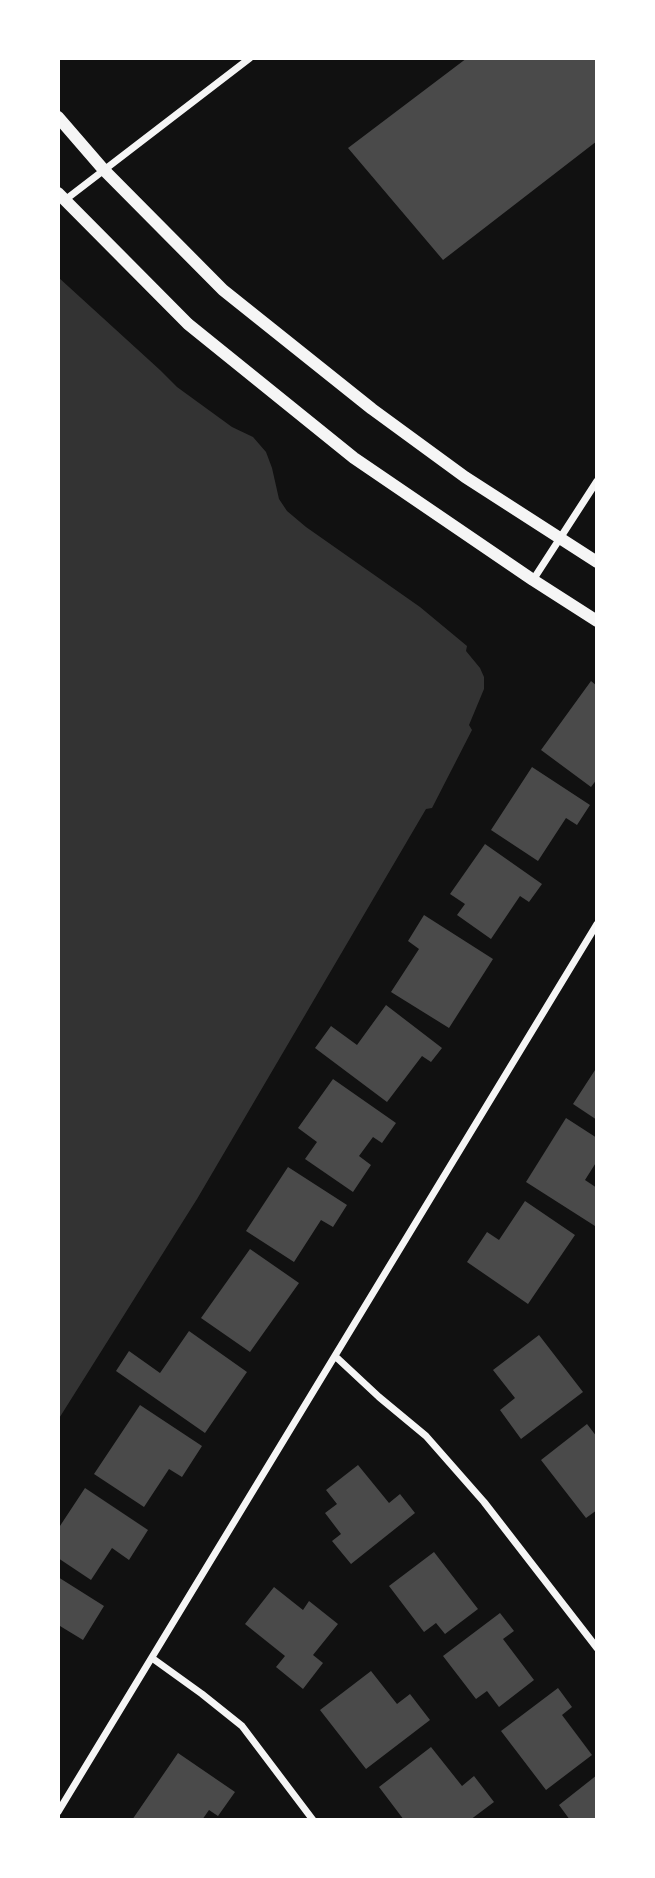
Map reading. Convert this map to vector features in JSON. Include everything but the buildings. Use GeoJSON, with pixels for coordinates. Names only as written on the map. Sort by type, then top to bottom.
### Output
{"type":"FeatureCollection","features":[{"type":"Feature","properties":{"kind":"street"},"geometry":{"type":"LineString","coordinates":[[250,58],[103,169],[61,197],[188,324],[354,458],[597,621]]}},
{"type":"Feature","properties":{"kind":"street"},"geometry":{"type":"LineString","coordinates":[[58,117],[103,169],[223,290],[372,409],[465,477],[597,562]]}},
{"type":"Feature","properties":{"kind":"street"},"geometry":{"type":"LineString","coordinates":[[533,580],[597,481]]}},
{"type":"Feature","properties":{"kind":"street"},"geometry":{"type":"LineString","coordinates":[[58,1812],[597,924]]}},
{"type":"Feature","properties":{"kind":"street"},"geometry":{"type":"LineString","coordinates":[[335,1356],[426,1436],[484,1502],[597,1648]]}},
{"type":"Feature","properties":{"kind":"street"},"geometry":{"type":"LineString","coordinates":[[152,1658],[242,1726],[313,1820]]}},
{"type":"Feature","properties":{"kind":"shaded area"},"geometry":{"type":"Polygon","coordinates":[[[58,277],[177,387],[232,427],[253,437],[266,452],[279,499],[287,511],[420,607],[467,646],[466,651],[484,677],[484,689],[469,725],[472,730],[432,808],[426,809],[197,1199],[58,1420],[58,277]]]}}]}
